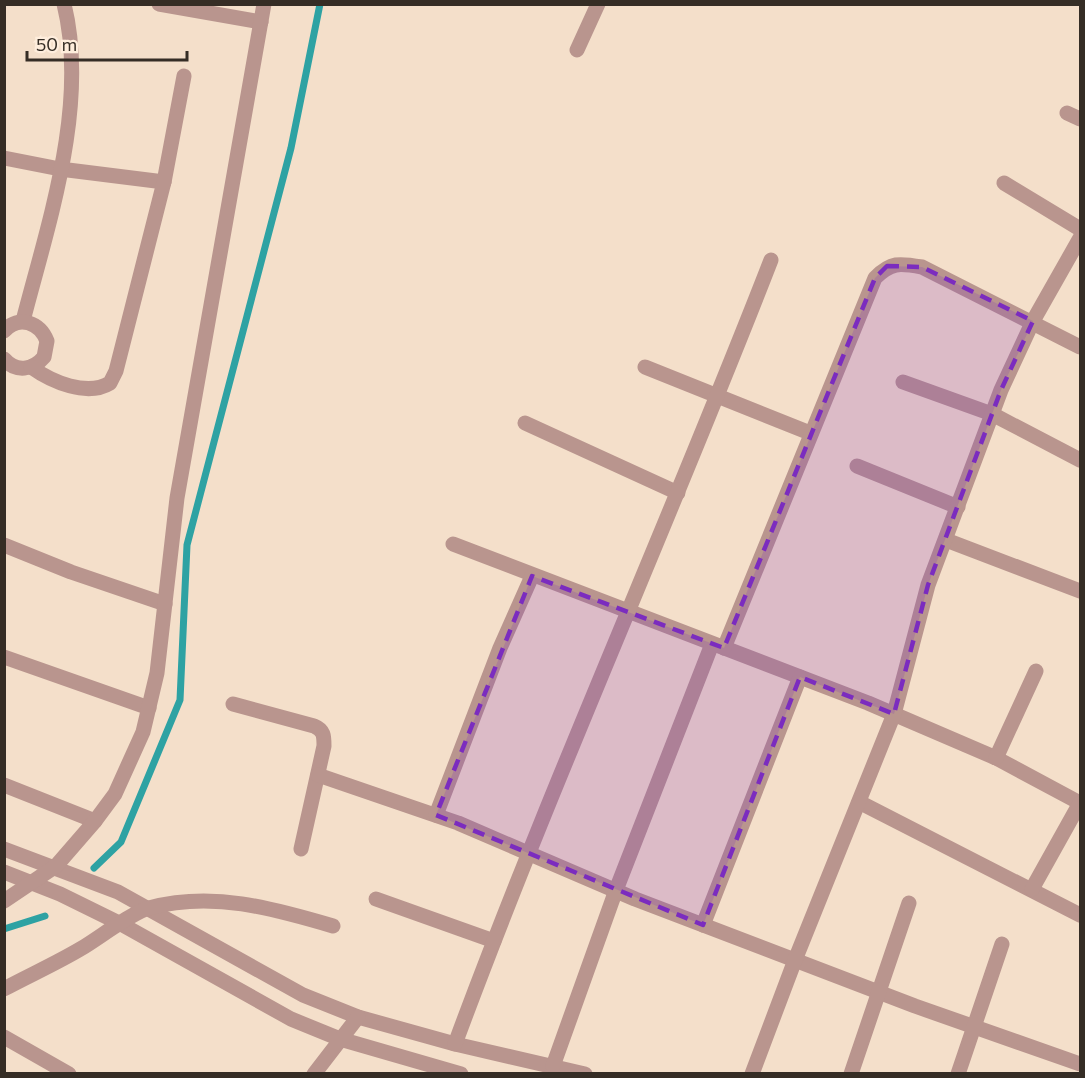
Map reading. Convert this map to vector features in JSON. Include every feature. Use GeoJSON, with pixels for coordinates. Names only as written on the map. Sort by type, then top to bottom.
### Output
{"type":"FeatureCollection","features":[{"type":"Feature","properties":{"kind":"street"},"geometry":{"type":"LineString","coordinates":[[23,321],[60,169],[70,107],[73,68],[71,32],[64,4]]}},
{"type":"Feature","properties":{"kind":"street"},"geometry":{"type":"LineString","coordinates":[[159,4],[261,22]]}},
{"type":"Feature","properties":{"kind":"street"},"geometry":{"type":"LineString","coordinates":[[4,901],[63,869],[115,794],[143,732],[157,673],[177,498],[264,4]]}},
{"type":"Feature","properties":{"kind":"street"},"geometry":{"type":"LineString","coordinates":[[577,50],[598,4]]}},
{"type":"Feature","properties":{"kind":"street"},"geometry":{"type":"LineString","coordinates":[[4,360],[15,367],[31,367],[57,382],[93,390],[110,383],[116,371],[164,182],[184,76]]}},
{"type":"Feature","properties":{"kind":"street"},"geometry":{"type":"LineString","coordinates":[[4,158],[60,169],[164,182]]}},
{"type":"Feature","properties":{"kind":"street"},"geometry":{"type":"LineString","coordinates":[[1004,183],[1080,229]]}},
{"type":"Feature","properties":{"kind":"street"},"geometry":{"type":"LineString","coordinates":[[752,1074],[795,960],[894,714],[928,585],[992,414],[1034,321],[1080,238]]}},
{"type":"Feature","properties":{"kind":"street"},"geometry":{"type":"LineString","coordinates":[[455,1044],[529,853],[627,610],[718,397],[771,260]]}},
{"type":"Feature","properties":{"kind":"street"},"geometry":{"type":"LineString","coordinates":[[553,1066],[616,890],[875,278],[887,266],[903,264],[922,267],[1034,321],[1080,347]]}},
{"type":"Feature","properties":{"kind":"street"},"geometry":{"type":"LineString","coordinates":[[4,331],[15,323],[23,321],[39,327],[47,341],[44,357],[31,367]]}},
{"type":"Feature","properties":{"kind":"street"},"geometry":{"type":"LineString","coordinates":[[645,367],[810,433]]}},
{"type":"Feature","properties":{"kind":"street"},"geometry":{"type":"LineString","coordinates":[[903,382],[992,414],[1080,460]]}},
{"type":"Feature","properties":{"kind":"street"},"geometry":{"type":"LineString","coordinates":[[525,423],[678,493]]}},
{"type":"Feature","properties":{"kind":"street"},"geometry":{"type":"LineString","coordinates":[[857,466],[958,507]]}},
{"type":"Feature","properties":{"kind":"street"},"geometry":{"type":"LineString","coordinates":[[946,540],[1080,591]]}},
{"type":"Feature","properties":{"kind":"street"},"geometry":{"type":"LineString","coordinates":[[453,543],[532,576],[627,610],[894,714],[996,758],[1080,803],[1032,889]]}},
{"type":"Feature","properties":{"kind":"street"},"geometry":{"type":"LineString","coordinates":[[4,545],[71,572],[165,604]]}},
{"type":"Feature","properties":{"kind":"street"},"geometry":{"type":"LineString","coordinates":[[436,815],[500,648],[532,576]]}},
{"type":"Feature","properties":{"kind":"street"},"geometry":{"type":"LineString","coordinates":[[4,657],[149,708]]}},
{"type":"Feature","properties":{"kind":"street"},"geometry":{"type":"LineString","coordinates":[[996,758],[1036,671]]}},
{"type":"Feature","properties":{"kind":"street"},"geometry":{"type":"LineString","coordinates":[[703,925],[800,677]]}},
{"type":"Feature","properties":{"kind":"street"},"geometry":{"type":"LineString","coordinates":[[233,704],[321,729],[324,746],[301,849]]}},
{"type":"Feature","properties":{"kind":"street"},"geometry":{"type":"LineString","coordinates":[[318,775],[436,815],[703,925],[976,1027],[1070,1065]]}},
{"type":"Feature","properties":{"kind":"street"},"geometry":{"type":"LineString","coordinates":[[4,785],[95,821]]}},
{"type":"Feature","properties":{"kind":"street"},"geometry":{"type":"LineString","coordinates":[[859,802],[1080,915]]}},
{"type":"Feature","properties":{"kind":"street"},"geometry":{"type":"LineString","coordinates":[[4,849],[63,869],[118,892],[303,995],[358,1017],[455,1044],[585,1074]]}},
{"type":"Feature","properties":{"kind":"street"},"geometry":{"type":"LineString","coordinates":[[4,872],[60,894],[121,924],[291,1019],[340,1039],[461,1074]]}},
{"type":"Feature","properties":{"kind":"street"},"geometry":{"type":"LineString","coordinates":[[376,899],[494,941]]}},
{"type":"Feature","properties":{"kind":"street"},"geometry":{"type":"LineString","coordinates":[[4,989],[75,952],[147,909],[207,901],[233,901],[267,907],[333,926]]}},
{"type":"Feature","properties":{"kind":"street"},"geometry":{"type":"LineString","coordinates":[[851,1074],[909,903]]}},
{"type":"Feature","properties":{"kind":"street"},"geometry":{"type":"LineString","coordinates":[[958,1074],[976,1027],[1002,944]]}},
{"type":"Feature","properties":{"kind":"street"},"geometry":{"type":"LineString","coordinates":[[314,1074],[358,1017]]}},
{"type":"Feature","properties":{"kind":"street"},"geometry":{"type":"LineString","coordinates":[[4,1037],[69,1074]]}},
{"type":"Feature","properties":{"kind":"highlighted area"},"geometry":{"type":"Polygon","coordinates":[[[887,266],[922,267],[1033,321],[1001,390],[928,585],[894,714],[800,677],[703,925],[436,815],[532,576],[724,648],[875,278],[887,266]]]}},
{"type":"Feature","properties":{"kind":"waterway"},"geometry":{"type":"LineString","coordinates":[[94,868],[121,842],[180,700],[187,545],[291,148],[320,4]]}},
{"type":"Feature","properties":{"kind":"waterway"},"geometry":{"type":"LineString","coordinates":[[4,929],[45,916]]}}]}
